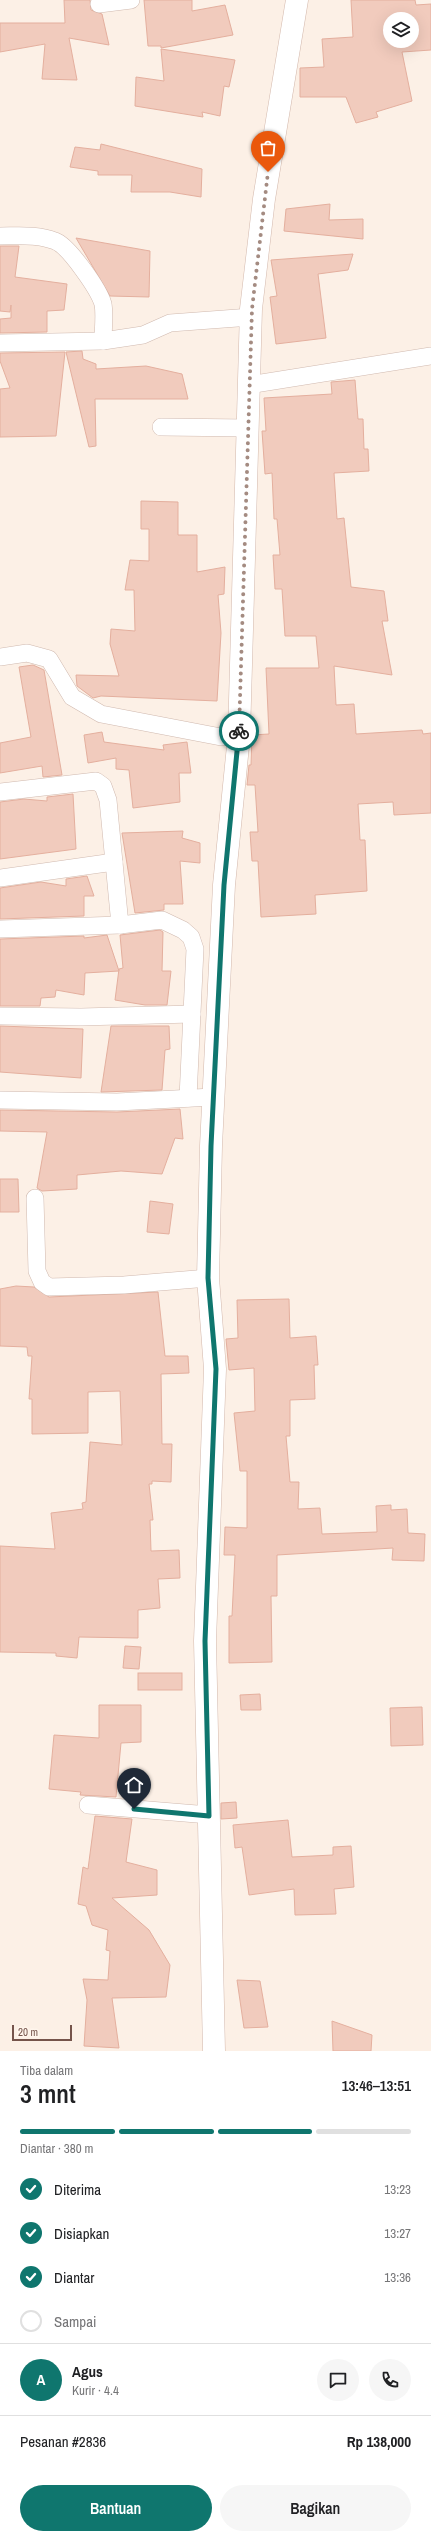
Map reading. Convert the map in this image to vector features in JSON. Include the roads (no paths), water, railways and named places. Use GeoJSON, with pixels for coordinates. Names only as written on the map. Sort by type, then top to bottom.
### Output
{"type":"FeatureCollection","features":[{"type":"Feature","properties":{"kind":"street"},"geometry":{"type":"LineString","coordinates":[[99,4],[131,0]]}},
{"type":"Feature","properties":{"kind":"street"},"geometry":{"type":"LineString","coordinates":[[214,2051],[205,1641],[216,1369],[208,1278],[213,1097],[224,885],[239,736],[251,318],[264,199],[297,0]]}},
{"type":"Feature","properties":{"kind":"street"},"geometry":{"type":"LineString","coordinates":[[0,236],[41,236],[57,242],[65,247],[77,260],[102,304],[103,341]]}},
{"type":"Feature","properties":{"kind":"street"},"geometry":{"type":"LineString","coordinates":[[0,344],[103,341],[143,335],[170,323],[251,318]]}},
{"type":"Feature","properties":{"kind":"street"},"geometry":{"type":"LineString","coordinates":[[249,385],[431,356]]}},
{"type":"Feature","properties":{"kind":"street"},"geometry":{"type":"LineString","coordinates":[[161,428],[248,428]]}},
{"type":"Feature","properties":{"kind":"street"},"geometry":{"type":"LineString","coordinates":[[0,657],[27,653],[49,659],[72,697],[101,714],[221,737],[239,736]]}},
{"type":"Feature","properties":{"kind":"street"},"geometry":{"type":"LineString","coordinates":[[0,792],[96,781],[103,786],[108,800],[120,925]]}},
{"type":"Feature","properties":{"kind":"street"},"geometry":{"type":"LineString","coordinates":[[0,878],[114,862]]}},
{"type":"Feature","properties":{"kind":"street"},"geometry":{"type":"LineString","coordinates":[[0,930],[120,925],[162,920],[183,930],[191,937],[195,949],[188,1098]]}},
{"type":"Feature","properties":{"kind":"street"},"geometry":{"type":"LineString","coordinates":[[0,1016],[81,1017],[192,1014]]}},
{"type":"Feature","properties":{"kind":"street"},"geometry":{"type":"LineString","coordinates":[[0,1100],[117,1102],[213,1097]]}},
{"type":"Feature","properties":{"kind":"street"},"geometry":{"type":"LineString","coordinates":[[35,1198],[37,1271],[42,1282],[49,1287],[208,1278]]}},
{"type":"Feature","properties":{"kind":"street"},"geometry":{"type":"LineString","coordinates":[[88,1805],[209,1816]]}}]}
